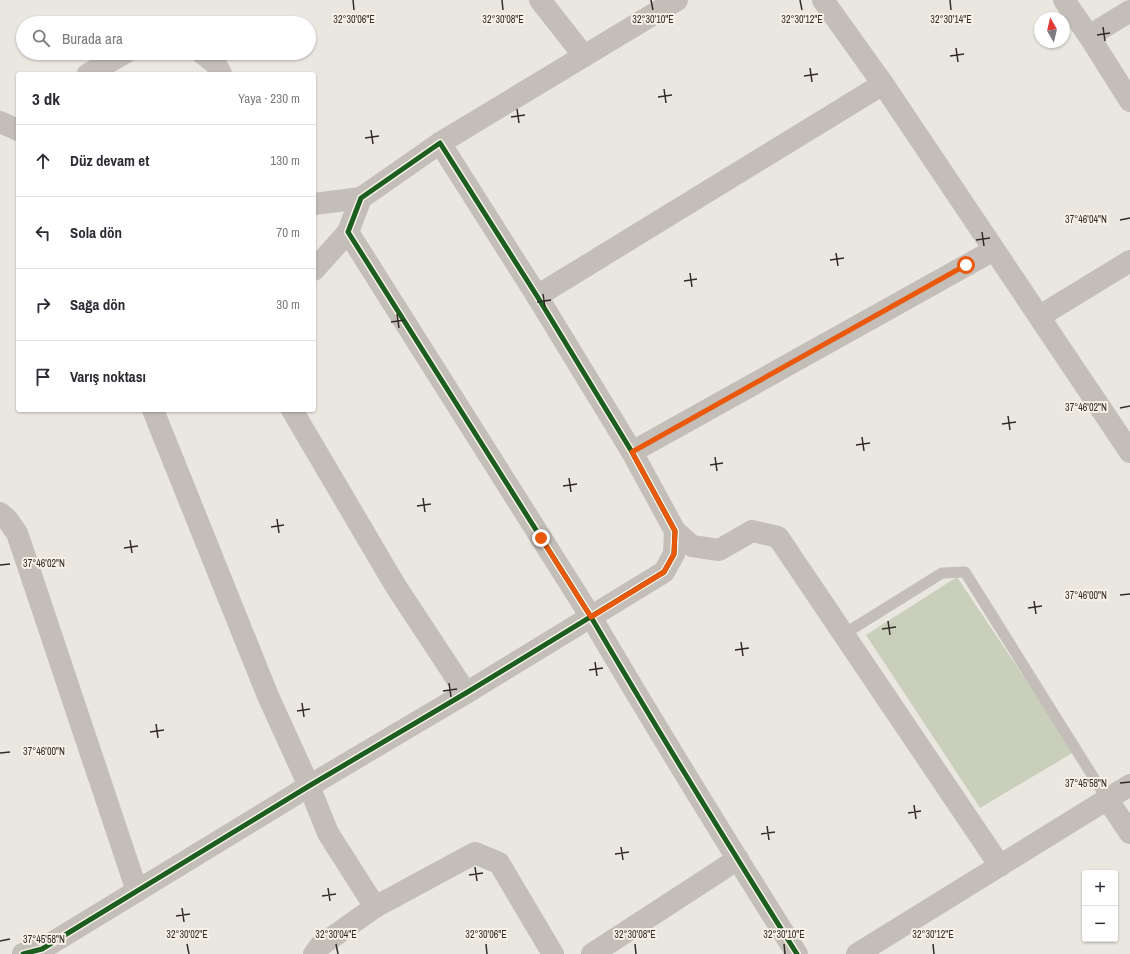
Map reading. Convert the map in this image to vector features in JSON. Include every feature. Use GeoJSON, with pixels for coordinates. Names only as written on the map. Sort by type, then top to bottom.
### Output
{"type":"FeatureCollection","features":[{"type":"Feature","properties":{"kind":"street"},"geometry":{"type":"LineString","coordinates":[[540,0],[584,56]]}},
{"type":"Feature","properties":{"kind":"street"},"geometry":{"type":"LineString","coordinates":[[316,204],[361,198],[440,143],[677,0]]}},
{"type":"Feature","properties":{"kind":"street"},"geometry":{"type":"LineString","coordinates":[[823,0],[883,84],[1130,452]]}},
{"type":"Feature","properties":{"kind":"street"},"geometry":{"type":"LineString","coordinates":[[1064,0],[1089,36],[1130,101]]}},
{"type":"Feature","properties":{"kind":"street"},"geometry":{"type":"LineString","coordinates":[[1089,36],[1130,11]]}},
{"type":"Feature","properties":{"kind":"street"},"geometry":{"type":"LineString","coordinates":[[92,72],[113,60]]}},
{"type":"Feature","properties":{"kind":"street"},"geometry":{"type":"LineString","coordinates":[[211,60],[216,64],[220,72]]}},
{"type":"Feature","properties":{"kind":"street"},"geometry":{"type":"LineString","coordinates":[[537,296],[883,84]]}},
{"type":"Feature","properties":{"kind":"street"},"geometry":{"type":"LineString","coordinates":[[0,121],[16,113]]}},
{"type":"Feature","properties":{"kind":"street"},"geometry":{"type":"LineString","coordinates":[[0,121],[16,129]]}},
{"type":"Feature","properties":{"kind":"street"},"geometry":{"type":"LineString","coordinates":[[440,143],[537,296],[632,452],[675,531],[692,546],[719,550],[752,531],[778,537],[1000,866]]}},
{"type":"Feature","properties":{"kind":"street"},"geometry":{"type":"LineString","coordinates":[[316,268],[348,232],[361,198]]}},
{"type":"Feature","properties":{"kind":"street"},"geometry":{"type":"LineString","coordinates":[[348,232],[591,617],[797,954]]}},
{"type":"Feature","properties":{"kind":"street"},"geometry":{"type":"LineString","coordinates":[[632,452],[994,250]]}},
{"type":"Feature","properties":{"kind":"street"},"geometry":{"type":"LineString","coordinates":[[1040,316],[1130,261]]}},
{"type":"Feature","properties":{"kind":"street"},"geometry":{"type":"LineString","coordinates":[[154,412],[268,696],[309,786],[328,833],[375,907]]}},
{"type":"Feature","properties":{"kind":"street"},"geometry":{"type":"LineString","coordinates":[[293,412],[395,585],[466,693]]}},
{"type":"Feature","properties":{"kind":"street"},"geometry":{"type":"LineString","coordinates":[[0,513],[7,519],[17,532],[137,891]]}},
{"type":"Feature","properties":{"kind":"street"},"geometry":{"type":"LineString","coordinates":[[37,952],[664,572],[674,554],[675,531]]}},
{"type":"Feature","properties":{"kind":"street"},"geometry":{"type":"LineString","coordinates":[[857,954],[1130,785]]}},
{"type":"Feature","properties":{"kind":"street"},"geometry":{"type":"LineString","coordinates":[[1107,799],[1130,833]]}},
{"type":"Feature","properties":{"kind":"street"},"geometry":{"type":"LineString","coordinates":[[314,954],[320,946],[375,907],[475,853],[499,863],[553,954]]}},
{"type":"Feature","properties":{"kind":"street"},"geometry":{"type":"LineString","coordinates":[[592,954],[738,859]]}},
{"type":"Feature","properties":{"kind":"lane"},"geometry":{"type":"LineString","coordinates":[[844,634],[942,573],[964,572],[1107,799]]}},
{"type":"Feature","properties":{"kind":"green space"},"geometry":{"type":"Polygon","coordinates":[[[957,577],[1074,752],[980,808],[866,635],[957,577]]]}},
{"type":"Feature","properties":{"kind":"cycle path"},"geometry":{"type":"LineString","coordinates":[[23,954],[42,949],[309,786],[466,693],[664,572],[674,554],[675,531],[632,452],[537,296],[440,143],[361,198],[348,232],[591,617],[693,787],[797,954]]}},
{"type":"Feature","properties":{"kind":"route"},"geometry":{"type":"LineString","coordinates":[[541,538],[591,617],[664,572],[674,554],[675,531],[632,452],[966,265]]}}]}
